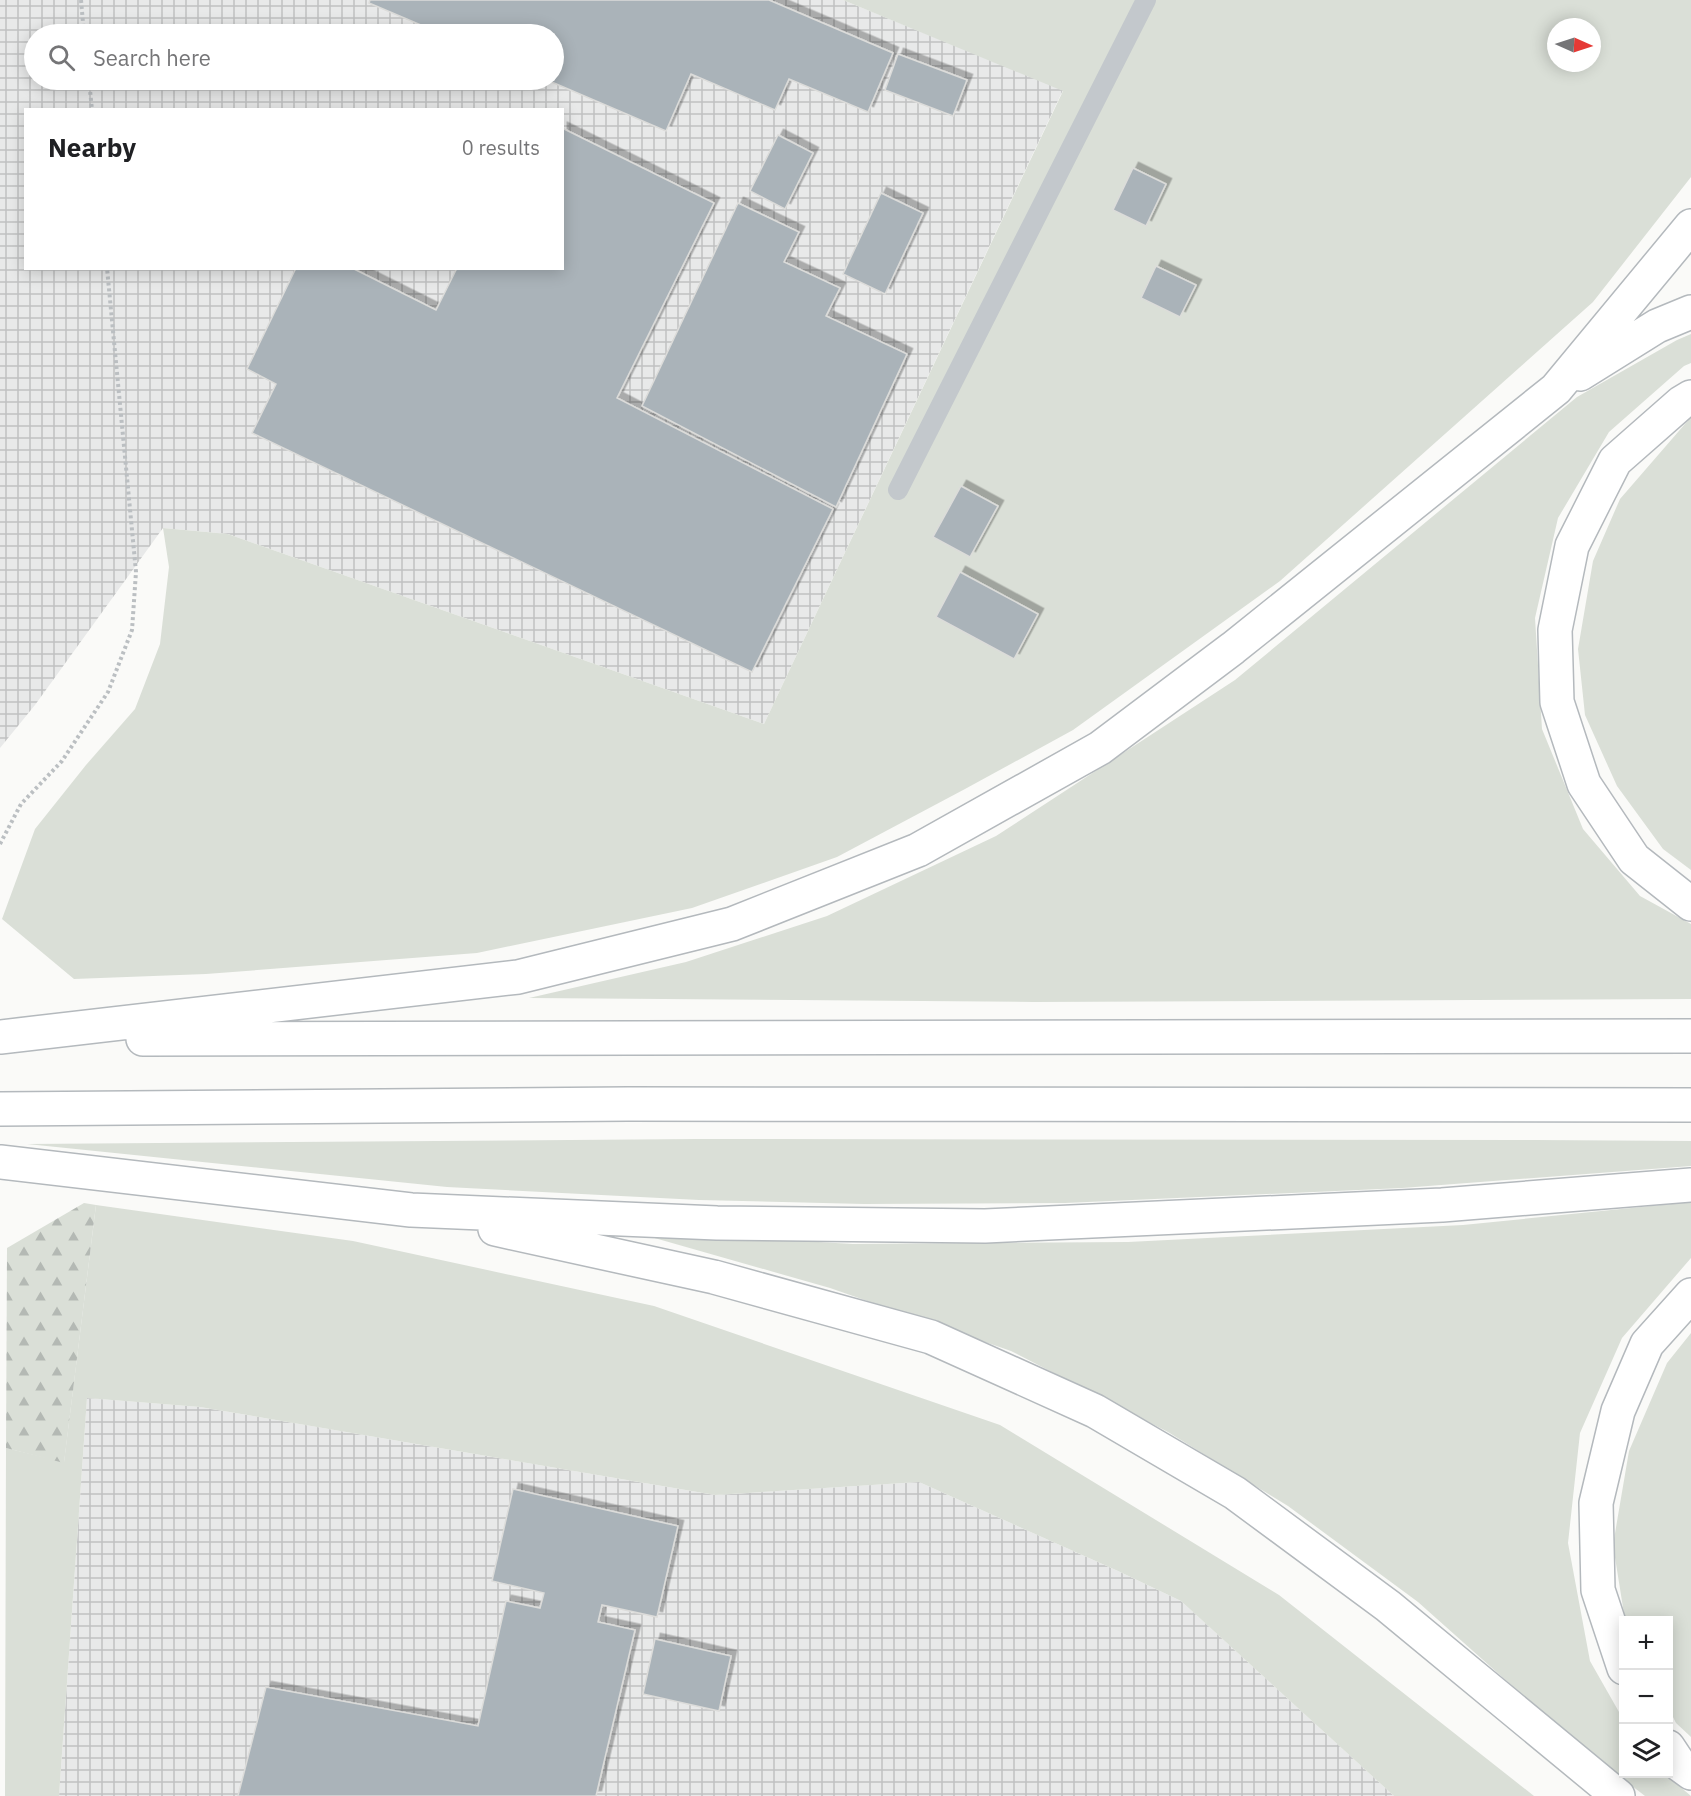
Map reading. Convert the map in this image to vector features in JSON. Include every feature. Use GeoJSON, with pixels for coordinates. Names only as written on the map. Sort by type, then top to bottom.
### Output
{"type":"FeatureCollection","features":[{"type":"Feature","properties":{"kind":"highway"},"geometry":{"type":"LineString","coordinates":[[1556,389],[1691,226]]}},
{"type":"Feature","properties":{"kind":"highway"},"geometry":{"type":"LineString","coordinates":[[0,1038],[518,977],[732,924],[918,849],[1100,748],[1233,648],[1556,389],[1657,326],[1691,312]]}},
{"type":"Feature","properties":{"kind":"highway"},"geometry":{"type":"LineString","coordinates":[[1691,397],[1681,403],[1615,461],[1572,546],[1555,630],[1557,702],[1584,784],[1634,859],[1691,904]]}},
{"type":"Feature","properties":{"kind":"highway"},"geometry":{"type":"LineString","coordinates":[[0,1038],[1691,1036]]}},
{"type":"Feature","properties":{"kind":"highway"},"geometry":{"type":"LineString","coordinates":[[0,1109],[628,1104],[1691,1105]]}},
{"type":"Feature","properties":{"kind":"highway"},"geometry":{"type":"LineString","coordinates":[[0,1162],[411,1210],[717,1223],[985,1226],[1442,1205],[1691,1185]]}},
{"type":"Feature","properties":{"kind":"highway"},"geometry":{"type":"LineString","coordinates":[[411,1210],[714,1277],[931,1336],[1095,1411],[1235,1493],[1341,1571],[1388,1606],[1618,1796]]}},
{"type":"Feature","properties":{"kind":"highway"},"geometry":{"type":"LineString","coordinates":[[1619,1656],[1598,1590],[1596,1503],[1618,1411],[1647,1344],[1691,1295]]}},
{"type":"Feature","properties":{"kind":"highway"},"geometry":{"type":"LineString","coordinates":[[1673,1755],[1680,1766],[1691,1773]]}},
{"type":"Feature","properties":{"kind":"lane"},"geometry":{"type":"LineString","coordinates":[[898,490],[1146,0]]}},
{"type":"Feature","properties":{"kind":"path"},"geometry":{"type":"LineString","coordinates":[[81,0],[83,24]]}},
{"type":"Feature","properties":{"kind":"path"},"geometry":{"type":"LineString","coordinates":[[90,90],[92,108]]}},
{"type":"Feature","properties":{"kind":"path"},"geometry":{"type":"LineString","coordinates":[[0,844],[21,804],[62,761],[108,692],[132,630],[136,572],[107,270]]}},
{"type":"Feature","properties":{"kind":"shaded area"},"geometry":{"type":"Polygon","coordinates":[[[0,0],[843,0],[1063,90],[764,724],[228,534],[163,528],[35,705],[0,748],[0,0]]]}},
{"type":"Feature","properties":{"kind":"shaded area"},"geometry":{"type":"Polygon","coordinates":[[[87,1398],[200,1407],[715,1495],[919,1482],[1181,1601],[1394,1796],[59,1796],[87,1398]]]}},
{"type":"Feature","properties":{"kind":"green space"},"geometry":{"type":"Polygon","coordinates":[[[843,0],[1691,0],[1691,177],[1593,302],[1280,581],[1073,730],[965,789],[837,857],[692,908],[477,953],[206,974],[74,979],[2,919],[35,829],[135,709],[160,644],[169,567],[163,528],[228,534],[764,724],[1063,91],[843,0]]]}},
{"type":"Feature","properties":{"kind":"green space"},"geometry":{"type":"Polygon","coordinates":[[[1691,334],[1691,363],[1684,366],[1609,432],[1558,518],[1535,618],[1542,729],[1583,829],[1640,896],[1691,924],[1691,999],[1034,1002],[529,998],[686,962],[827,916],[996,836],[1235,680],[1577,397],[1691,334]]]}},
{"type":"Feature","properties":{"kind":"green space"},"geometry":{"type":"Polygon","coordinates":[[[1691,417],[1691,870],[1663,849],[1617,786],[1585,715],[1578,649],[1593,561],[1620,499],[1691,417]]]}},
{"type":"Feature","properties":{"kind":"green space"},"geometry":{"type":"Polygon","coordinates":[[[696,1139],[1691,1141],[1691,1166],[1402,1188],[1065,1203],[864,1204],[699,1200],[447,1187],[27,1144],[696,1139]]]}},
{"type":"Feature","properties":{"kind":"green space"},"geometry":{"type":"Polygon","coordinates":[[[1691,1202],[1691,1258],[1622,1338],[1580,1433],[1568,1543],[1590,1661],[1619,1712],[1619,1776],[1574,1741],[1418,1602],[1288,1506],[1168,1432],[1011,1351],[830,1288],[630,1231],[853,1244],[1128,1242],[1463,1225],[1691,1202]]]}},
{"type":"Feature","properties":{"kind":"green space"},"geometry":{"type":"Polygon","coordinates":[[[84,1203],[96,1205],[64,1463],[6,1448],[7,1248],[84,1203]]]}},
{"type":"Feature","properties":{"kind":"green space"},"geometry":{"type":"Polygon","coordinates":[[[96,1205],[353,1241],[654,1306],[1000,1425],[1279,1595],[1534,1796],[1394,1796],[1181,1601],[919,1482],[715,1495],[200,1407],[87,1398],[59,1796],[5,1796],[6,1448],[64,1462],[96,1205]]]}},
{"type":"Feature","properties":{"kind":"green space"},"geometry":{"type":"Polygon","coordinates":[[[1691,1333],[1691,1737],[1673,1717],[1673,1616],[1624,1616],[1613,1545],[1629,1451],[1667,1363],[1691,1333]]]}},
{"type":"Feature","properties":{"kind":"green space"},"geometry":{"type":"Polygon","coordinates":[[[1622,1778],[1670,1778],[1691,1796],[1645,1796],[1622,1778]]]}},
{"type":"Feature","properties":{"kind":"building"},"geometry":{"type":"Polygon","coordinates":[[[370,0],[769,0],[893,53],[868,112],[789,79],[775,110],[691,74],[666,131],[564,87],[564,24],[418,24],[369,3],[370,0]]]}},
{"type":"Feature","properties":{"kind":"building"},"geometry":{"type":"Polygon","coordinates":[[[898,54],[967,80],[953,116],[885,90],[898,54]]]}},
{"type":"Feature","properties":{"kind":"building"},"geometry":{"type":"Polygon","coordinates":[[[564,129],[714,203],[617,398],[833,509],[752,672],[252,433],[276,384],[247,369],[295,270],[356,270],[436,310],[456,270],[564,270],[564,129]]]}},
{"type":"Feature","properties":{"kind":"building"},"geometry":{"type":"Polygon","coordinates":[[[778,135],[813,153],[785,209],[750,191],[778,135]]]}},
{"type":"Feature","properties":{"kind":"building"},"geometry":{"type":"Polygon","coordinates":[[[1133,168],[1166,184],[1146,226],[1113,210],[1133,168]]]}},
{"type":"Feature","properties":{"kind":"building"},"geometry":{"type":"Polygon","coordinates":[[[881,193],[923,213],[885,294],[843,274],[881,193]]]}},
{"type":"Feature","properties":{"kind":"building"},"geometry":{"type":"Polygon","coordinates":[[[738,203],[799,232],[784,262],[840,288],[826,316],[907,354],[836,507],[642,406],[738,203]]]}},
{"type":"Feature","properties":{"kind":"building"},"geometry":{"type":"Polygon","coordinates":[[[1156,266],[1196,285],[1180,317],[1141,298],[1156,266]]]}},
{"type":"Feature","properties":{"kind":"building"},"geometry":{"type":"Polygon","coordinates":[[[961,486],[998,506],[970,557],[933,537],[961,486]]]}},
{"type":"Feature","properties":{"kind":"building"},"geometry":{"type":"Polygon","coordinates":[[[960,572],[1038,614],[1014,659],[936,617],[960,572]]]}},
{"type":"Feature","properties":{"kind":"building"},"geometry":{"type":"Polygon","coordinates":[[[513,1489],[678,1526],[657,1617],[602,1605],[598,1622],[635,1630],[596,1796],[238,1796],[266,1687],[478,1726],[506,1601],[540,1608],[544,1593],[492,1581],[513,1489]]]}},
{"type":"Feature","properties":{"kind":"building"},"geometry":{"type":"Polygon","coordinates":[[[655,1639],[731,1656],[719,1711],[643,1694],[655,1639]]]}}]}
